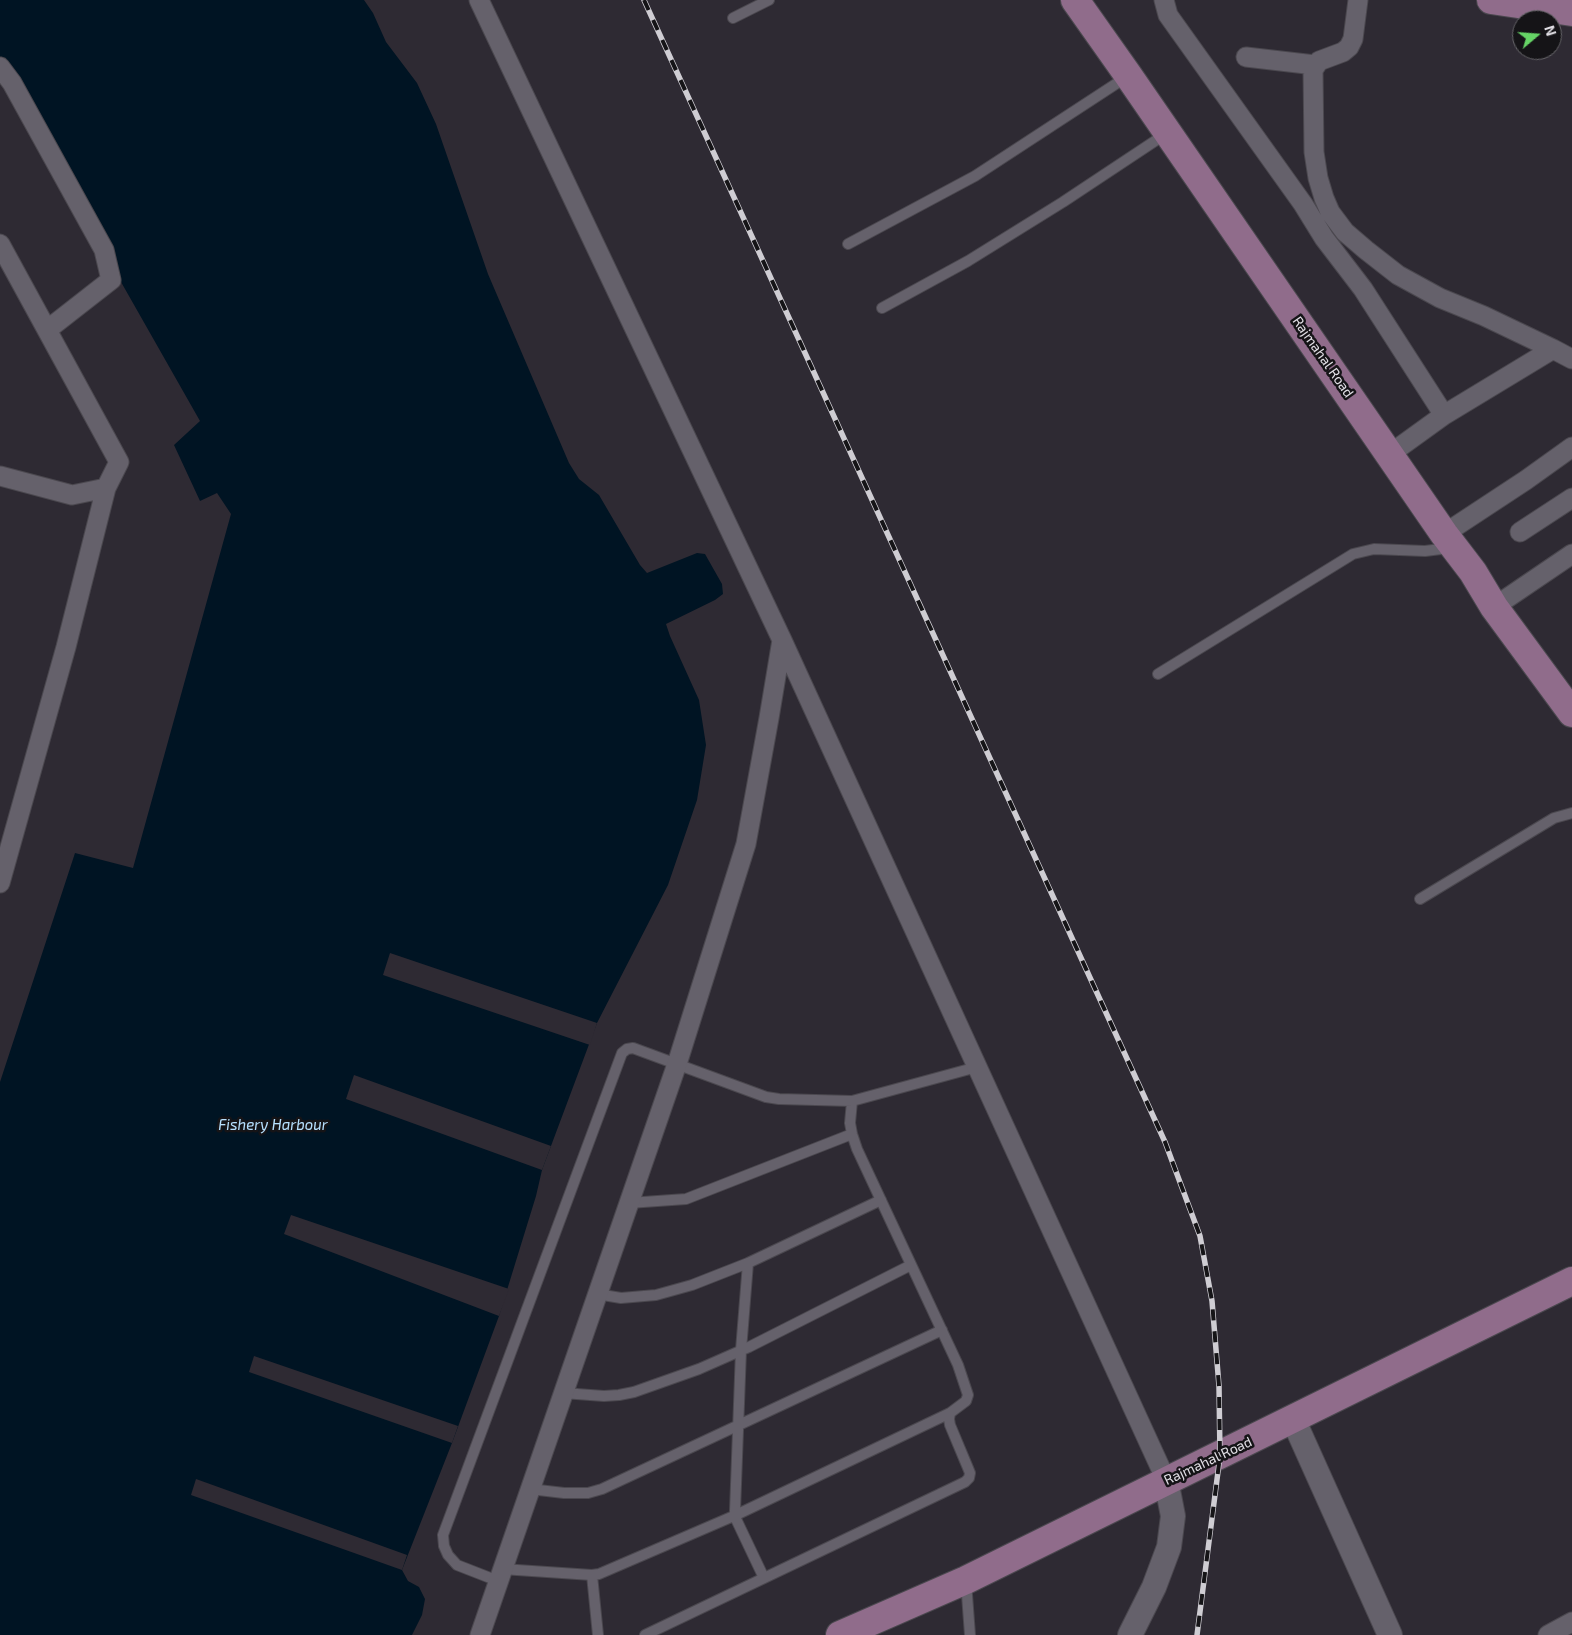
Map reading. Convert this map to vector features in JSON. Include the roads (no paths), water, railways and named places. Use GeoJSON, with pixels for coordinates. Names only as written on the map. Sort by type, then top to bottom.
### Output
{"type":"FeatureCollection","features":[{"type":"Feature","properties":{"kind":"main road","name":"Rajmahal Road"},"geometry":{"type":"LineString","coordinates":[[1074,0],[1128,75],[1448,539],[1473,572],[1494,607],[1572,713]]}},
{"type":"Feature","properties":{"kind":"main road"},"geometry":{"type":"LineString","coordinates":[[1491,0],[1538,3],[1572,12]]}},
{"type":"Feature","properties":{"kind":"main road","name":"Rajmahal Road"},"geometry":{"type":"LineString","coordinates":[[840,1635],[966,1580],[1572,1281]]}},
{"type":"Feature","properties":{"kind":"street"},"geometry":{"type":"LineString","coordinates":[[479,0],[782,640],[1166,1480],[1173,1516],[1169,1547],[1154,1587],[1130,1635]]}},
{"type":"Feature","properties":{"kind":"street"},"geometry":{"type":"LineString","coordinates":[[1164,0],[1168,15],[1303,204],[1324,238],[1363,289],[1444,415]]}},
{"type":"Feature","properties":{"kind":"street"},"geometry":{"type":"LineString","coordinates":[[1358,0],[1353,40],[1349,47],[1343,52],[1319,61],[1313,70],[1314,152],[1318,178],[1330,212],[1345,232],[1398,275],[1440,298],[1484,316],[1572,359]]}},
{"type":"Feature","properties":{"kind":"street"},"geometry":{"type":"LineString","coordinates":[[1246,57],[1315,65]]}},
{"type":"Feature","properties":{"kind":"street"},"geometry":{"type":"LineString","coordinates":[[0,67],[12,83],[104,250],[111,280],[47,330]]}},
{"type":"Feature","properties":{"kind":"street"},"geometry":{"type":"LineString","coordinates":[[0,244],[118,462],[106,488],[66,647],[0,883]]}},
{"type":"Feature","properties":{"kind":"street"},"geometry":{"type":"LineString","coordinates":[[1390,454],[1444,415],[1553,349]]}},
{"type":"Feature","properties":{"kind":"street"},"geometry":{"type":"LineString","coordinates":[[1448,539],[1572,447]]}},
{"type":"Feature","properties":{"kind":"street"},"geometry":{"type":"LineString","coordinates":[[0,476],[72,495],[106,488]]}},
{"type":"Feature","properties":{"kind":"street"},"geometry":{"type":"LineString","coordinates":[[1520,532],[1572,498]]}},
{"type":"Feature","properties":{"kind":"street"},"geometry":{"type":"LineString","coordinates":[[1494,607],[1572,554]]}},
{"type":"Feature","properties":{"kind":"street"},"geometry":{"type":"LineString","coordinates":[[480,1635],[677,1064],[746,844],[782,640]]}},
{"type":"Feature","properties":{"kind":"street"},"geometry":{"type":"LineString","coordinates":[[1293,1419],[1390,1635]]}},
{"type":"Feature","properties":{"kind":"street"},"geometry":{"type":"LineString","coordinates":[[1548,1635],[1572,1622]]}},
{"type":"Feature","properties":{"kind":"lane"},"geometry":{"type":"LineString","coordinates":[[733,18],[769,0]]}},
{"type":"Feature","properties":{"kind":"lane"},"geometry":{"type":"LineString","coordinates":[[848,244],[975,176],[1128,75]]}},
{"type":"Feature","properties":{"kind":"lane"},"geometry":{"type":"LineString","coordinates":[[882,308],[968,261],[1063,202],[1168,133]]}},
{"type":"Feature","properties":{"kind":"lane"},"geometry":{"type":"LineString","coordinates":[[1158,674],[1353,554],[1374,549],[1441,550],[1448,539]]}},
{"type":"Feature","properties":{"kind":"lane"},"geometry":{"type":"LineString","coordinates":[[1420,899],[1554,818],[1572,813]]}},
{"type":"Feature","properties":{"kind":"lane"},"geometry":{"type":"LineString","coordinates":[[852,1101],[850,1123],[852,1134],[958,1365],[968,1395],[966,1401],[950,1413],[736,1515],[592,1575],[500,1575],[457,1565],[448,1555],[444,1546],[443,1535],[622,1053],[627,1049],[633,1048],[766,1097],[779,1099],[852,1101],[977,1067]]}},
{"type":"Feature","properties":{"kind":"lane"},"geometry":{"type":"LineString","coordinates":[[629,1203],[686,1199],[852,1134]]}},
{"type":"Feature","properties":{"kind":"lane"},"geometry":{"type":"LineString","coordinates":[[598,1294],[621,1298],[656,1295],[717,1277],[881,1200]]}},
{"type":"Feature","properties":{"kind":"lane"},"geometry":{"type":"LineString","coordinates":[[748,1263],[740,1350],[736,1519],[764,1578]]}},
{"type":"Feature","properties":{"kind":"lane"},"geometry":{"type":"LineString","coordinates":[[564,1393],[604,1396],[634,1392],[699,1369],[911,1265]]}},
{"type":"Feature","properties":{"kind":"lane"},"geometry":{"type":"LineString","coordinates":[[530,1489],[564,1493],[588,1493],[616,1483],[942,1330]]}},
{"type":"Feature","properties":{"kind":"lane"},"geometry":{"type":"LineString","coordinates":[[645,1635],[965,1482],[969,1478],[970,1473],[950,1425],[950,1413]]}},
{"type":"Feature","properties":{"kind":"lane"},"geometry":{"type":"LineString","coordinates":[[592,1575],[598,1635]]}},
{"type":"Feature","properties":{"kind":"lane"},"geometry":{"type":"LineString","coordinates":[[966,1580],[970,1635]]}},
{"type":"Feature","properties":{"kind":"water","name":"Fishery Harbour"},"geometry":{"type":"Polygon","coordinates":[[[0,0],[364,0],[373,13],[386,42],[417,83],[436,124],[488,274],[569,463],[579,479],[599,495],[640,565],[647,573],[697,553],[705,554],[722,584],[723,594],[715,600],[666,624],[699,700],[706,745],[697,800],[668,885],[597,1023],[542,1170],[536,1196],[499,1316],[402,1570],[408,1581],[419,1587],[425,1599],[422,1615],[412,1635],[0,1635],[0,1082],[75,853],[133,868],[231,514],[217,493],[200,501],[174,445],[200,421],[0,69],[0,0]]]}},
{"type":"Feature","properties":{"kind":"railway"},"geometry":{"type":"LineString","coordinates":[[644,0],[1165,1142],[1200,1236],[1212,1301],[1219,1386],[1220,1456],[1197,1635]]}}]}
